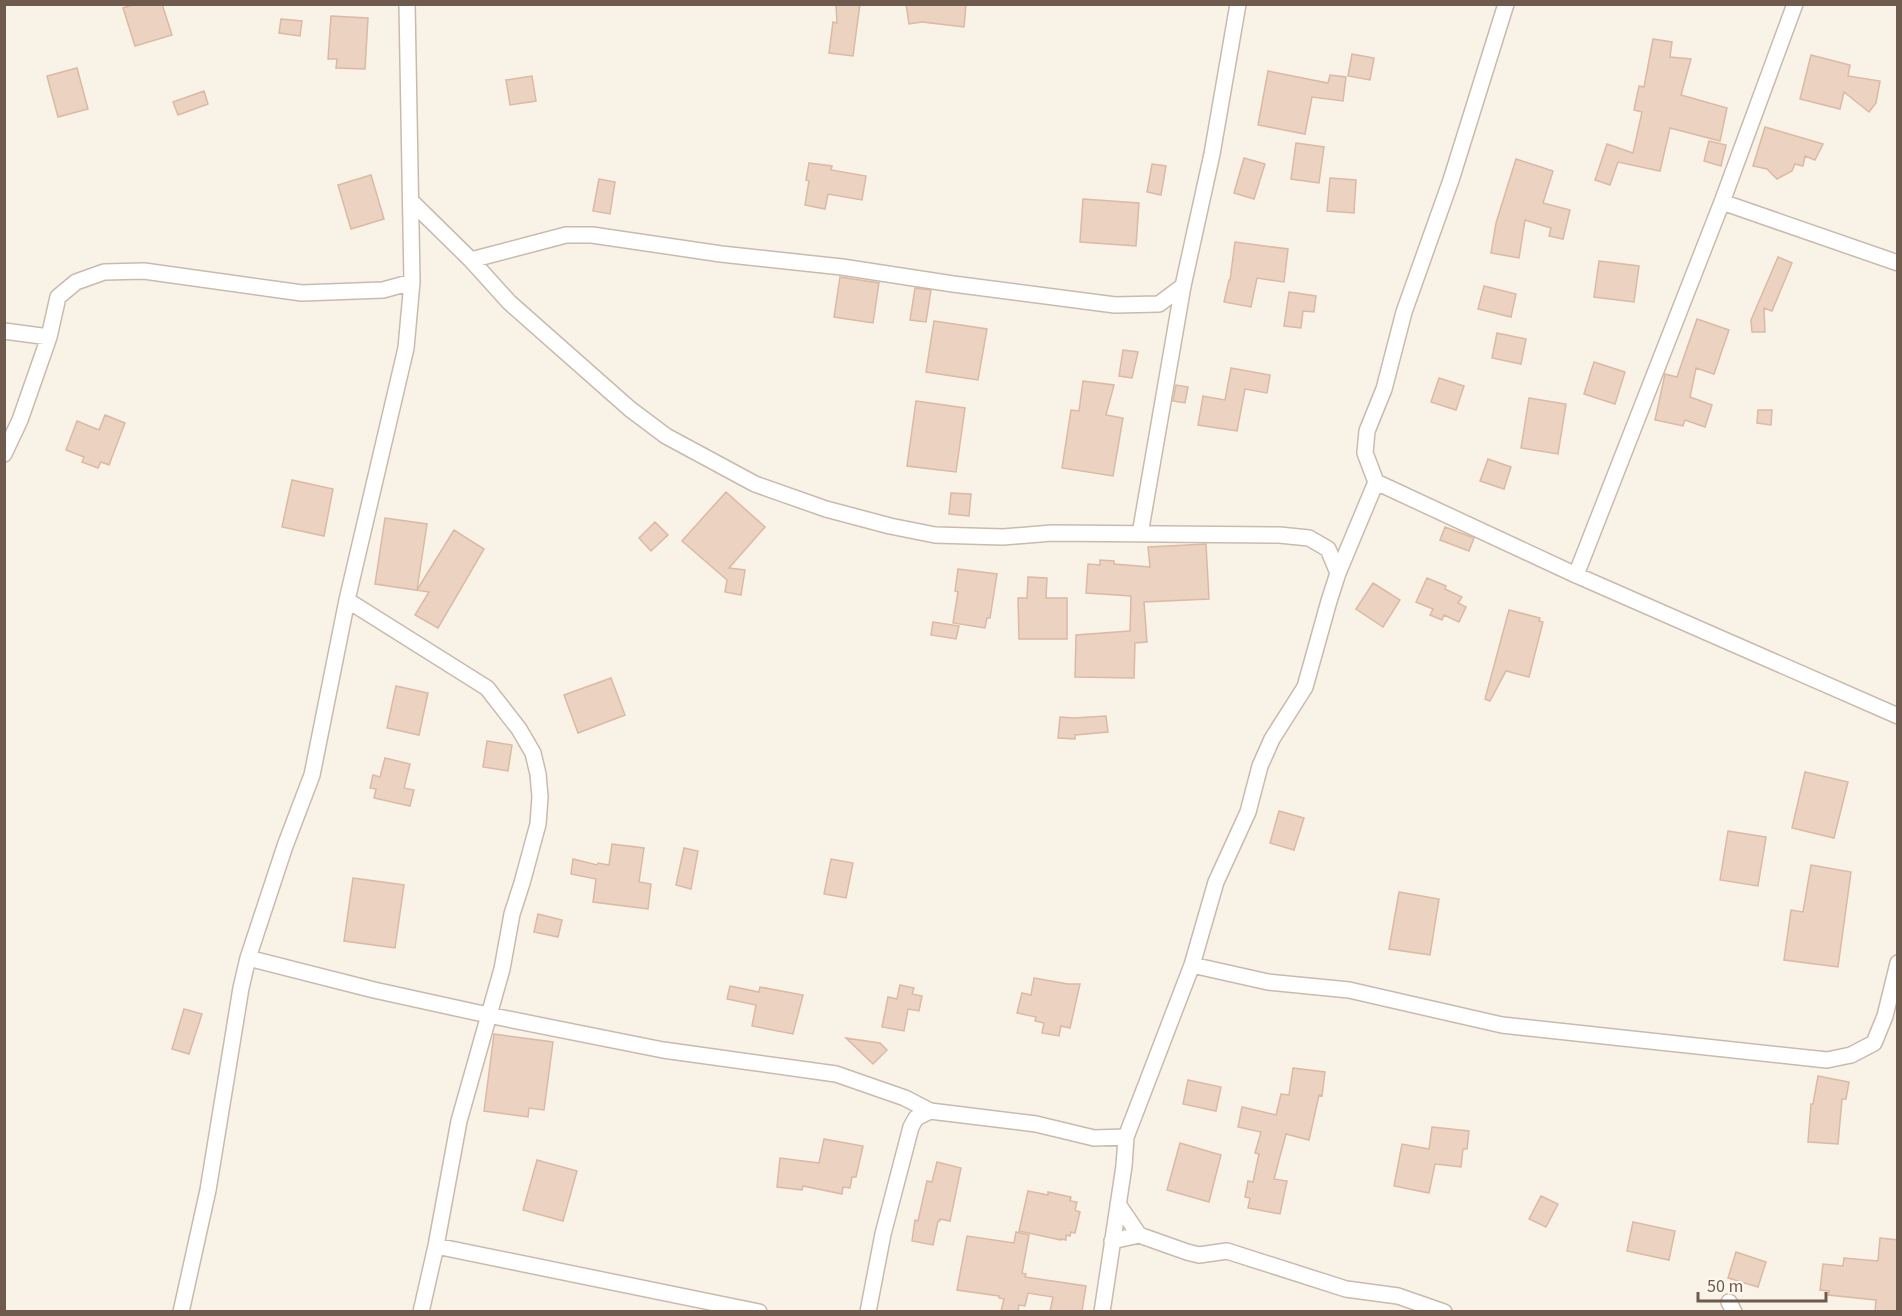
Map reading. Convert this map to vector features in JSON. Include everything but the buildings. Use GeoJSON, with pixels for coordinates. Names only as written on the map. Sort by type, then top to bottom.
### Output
{"type":"FeatureCollection","features":[{"type":"Feature","properties":{"kind":"street"},"geometry":{"type":"LineString","coordinates":[[181,1311],[208,1190],[229,1056],[248,958],[285,846],[312,776],[347,600],[406,348],[412,282],[407,4]]}},
{"type":"Feature","properties":{"kind":"street"},"geometry":{"type":"LineString","coordinates":[[1140,534],[1183,286],[1212,154],[1238,4]]}},
{"type":"Feature","properties":{"kind":"street"},"geometry":{"type":"LineString","coordinates":[[1102,1311],[1126,1137],[1192,964],[1216,882],[1248,812],[1260,766],[1272,739],[1305,687],[1338,573],[1376,482],[1365,453],[1367,431],[1384,389],[1404,312],[1451,180],[1506,4]]}},
{"type":"Feature","properties":{"kind":"street"},"geometry":{"type":"LineString","coordinates":[[1576,575],[1722,202],[1795,4]]}},
{"type":"Feature","properties":{"kind":"street"},"geometry":{"type":"LineString","coordinates":[[412,202],[471,260],[509,302],[630,409],[666,436],[755,484],[826,509],[890,526],[935,534],[1003,537],[1052,533],[1279,535],[1309,538],[1328,549],[1338,573]]}},
{"type":"Feature","properties":{"kind":"street"},"geometry":{"type":"LineString","coordinates":[[1722,202],[1898,263]]}},
{"type":"Feature","properties":{"kind":"street"},"geometry":{"type":"LineString","coordinates":[[471,260],[566,235],[592,235],[1115,305],[1159,304],[1183,286]]}},
{"type":"Feature","properties":{"kind":"street"},"geometry":{"type":"LineString","coordinates":[[4,454],[20,420],[49,337],[58,297],[76,282],[104,272],[144,272],[302,293],[382,290],[412,282]]}},
{"type":"Feature","properties":{"kind":"street"},"geometry":{"type":"LineString","coordinates":[[4,331],[49,337]]}},
{"type":"Feature","properties":{"kind":"street"},"geometry":{"type":"LineString","coordinates":[[1376,482],[1576,575],[1898,716]]}},
{"type":"Feature","properties":{"kind":"street"},"geometry":{"type":"LineString","coordinates":[[347,600],[487,688],[519,729],[533,753],[538,774],[540,797],[538,824],[512,914],[502,969],[459,1121],[422,1311]]}},
{"type":"Feature","properties":{"kind":"street"},"geometry":{"type":"LineString","coordinates":[[248,958],[374,990],[663,1050],[836,1074],[905,1098],[930,1111],[1036,1124],[1094,1138],[1126,1137]]}},
{"type":"Feature","properties":{"kind":"street"},"geometry":{"type":"LineString","coordinates":[[1192,964],[1268,982],[1349,990],[1502,1025],[1827,1060],[1851,1055],[1874,1043],[1885,1016],[1898,963]]}},
{"type":"Feature","properties":{"kind":"street"},"geometry":{"type":"LineString","coordinates":[[868,1311],[883,1234],[911,1126],[916,1118],[930,1111]]}},
{"type":"Feature","properties":{"kind":"street"},"geometry":{"type":"LineString","coordinates":[[1118,1204],[1139,1235]]}},
{"type":"Feature","properties":{"kind":"street"},"geometry":{"type":"LineString","coordinates":[[1112,1241],[1139,1235],[1199,1255],[1227,1251],[1346,1289],[1398,1296],[1444,1311]]}},
{"type":"Feature","properties":{"kind":"street"},"geometry":{"type":"LineString","coordinates":[[436,1246],[759,1311]]}}]}
